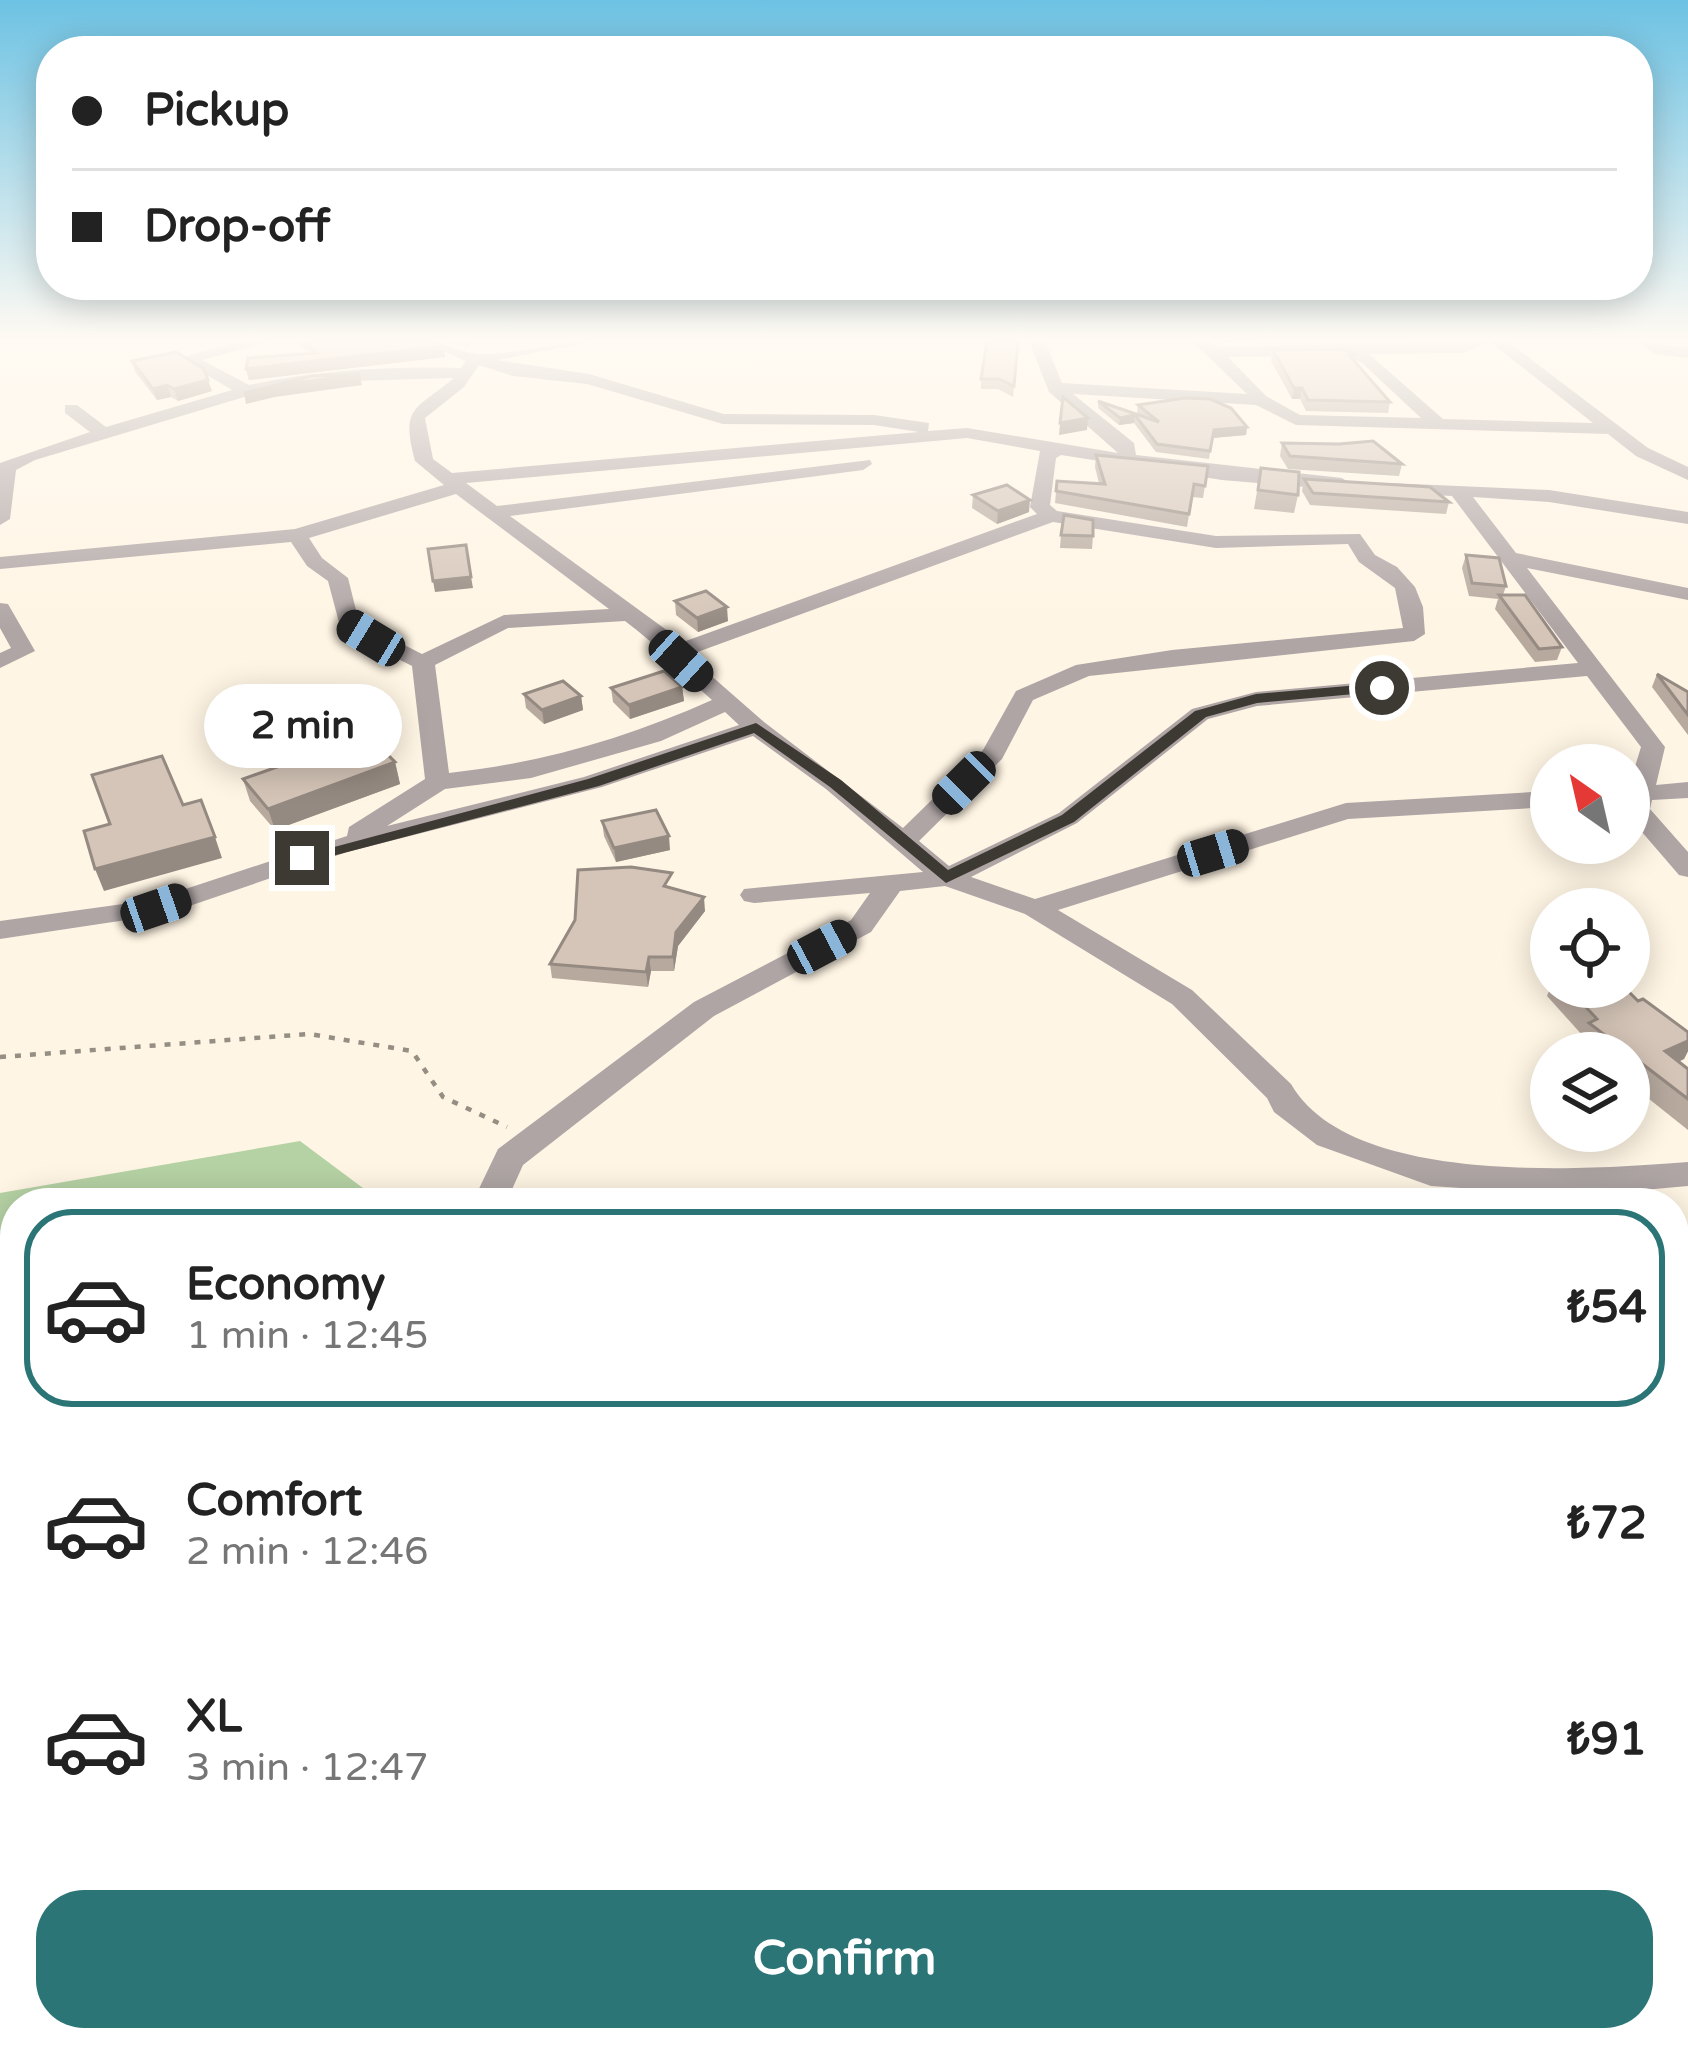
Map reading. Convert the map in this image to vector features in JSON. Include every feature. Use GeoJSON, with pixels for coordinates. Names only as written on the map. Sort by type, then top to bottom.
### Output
{"type":"FeatureCollection","features":[{"type":"Feature","properties":{"kind":"street"},"geometry":{"type":"LineString","coordinates":[[0,518],[7,467],[91,437]]}},
{"type":"Feature","properties":{"kind":"street"},"geometry":{"type":"LineString","coordinates":[[417,437],[424,461],[450,483],[680,650],[681,661],[756,727],[836,784],[946,878],[1035,908],[1182,997],[1280,1092],[1285,1104],[1328,1137],[1431,1174],[1541,1188]]}},
{"type":"Feature","properties":{"kind":"street"},"geometry":{"type":"LineString","coordinates":[[0,564],[297,535],[450,483],[928,437]]}},
{"type":"Feature","properties":{"kind":"street"},"geometry":{"type":"LineString","coordinates":[[988,437],[1282,479],[1592,502],[1688,518]]}},
{"type":"Feature","properties":{"kind":"street"},"geometry":{"type":"LineString","coordinates":[[1115,437],[1128,447],[1126,460]]}},
{"type":"Feature","properties":{"kind":"street"},"geometry":{"type":"LineString","coordinates":[[1621,437],[1688,474]]}},
{"type":"Feature","properties":{"kind":"street"},"geometry":{"type":"LineString","coordinates":[[495,512],[1024,443]]}},
{"type":"Feature","properties":{"kind":"street"},"geometry":{"type":"LineString","coordinates":[[1051,517],[1040,506],[1047,455],[1058,449]]}},
{"type":"Feature","properties":{"kind":"street"},"geometry":{"type":"LineString","coordinates":[[1458,491],[1653,747],[1650,754]]}},
{"type":"Feature","properties":{"kind":"street"},"geometry":{"type":"LineString","coordinates":[[680,650],[1051,517],[1216,542],[1353,538],[1364,546],[1366,558],[1397,572],[1415,608],[1414,634],[1172,656],[1084,670],[1024,696],[993,754],[904,842]]}},
{"type":"Feature","properties":{"kind":"street"},"geometry":{"type":"LineString","coordinates":[[297,535],[314,562],[338,578],[349,625],[423,662],[504,622],[630,614]]}},
{"type":"Feature","properties":{"kind":"street"},"geometry":{"type":"LineString","coordinates":[[1510,558],[1688,594]]}},
{"type":"Feature","properties":{"kind":"street"},"geometry":{"type":"LineString","coordinates":[[0,609],[23,651],[0,661]]}},
{"type":"Feature","properties":{"kind":"street"},"geometry":{"type":"LineString","coordinates":[[423,662],[438,782]]}},
{"type":"Feature","properties":{"kind":"street"},"geometry":{"type":"LineString","coordinates":[[754,895],[946,878],[1068,818],[1200,714],[1256,699],[1592,669]]}},
{"type":"Feature","properties":{"kind":"street"},"geometry":{"type":"LineString","coordinates":[[338,846],[438,782],[522,773],[652,736],[728,702]]}},
{"type":"Feature","properties":{"kind":"street"},"geometry":{"type":"LineString","coordinates":[[0,930],[156,908],[338,846],[593,782],[756,727]]}},
{"type":"Feature","properties":{"kind":"street"},"geometry":{"type":"LineString","coordinates":[[1650,793],[1688,790]]}},
{"type":"Feature","properties":{"kind":"street"},"geometry":{"type":"LineString","coordinates":[[1035,908],[1346,812],[1530,800]]}},
{"type":"Feature","properties":{"kind":"street"},"geometry":{"type":"LineString","coordinates":[[1650,825],[1688,869]]}},
{"type":"Feature","properties":{"kind":"street"},"geometry":{"type":"LineString","coordinates":[[496,1188],[510,1158],[704,1009],[861,926],[889,886]]}},
{"type":"Feature","properties":{"kind":"street"},"geometry":{"type":"LineString","coordinates":[[1608,1188],[1688,1174]]}},
{"type":"Feature","properties":{"kind":"path"},"geometry":{"type":"LineString","coordinates":[[0,1057],[309,1034],[412,1051],[443,1097],[505,1127],[523,1122]]}},
{"type":"Feature","properties":{"kind":"green space"},"geometry":{"type":"Polygon","coordinates":[[[300,1141],[363,1188],[29,1188],[300,1141]]]}},
{"type":"Feature","properties":{"kind":"building"},"geometry":{"type":"Polygon","coordinates":[[[1152,437],[1213,437],[1210,451],[1157,444],[1152,437]]]}},
{"type":"Feature","properties":{"kind":"building"},"geometry":{"type":"Polygon","coordinates":[[[1373,441],[1402,464],[1290,456],[1282,443],[1339,444],[1373,441]]]}},
{"type":"Feature","properties":{"kind":"building"},"geometry":{"type":"Polygon","coordinates":[[[1096,455],[1208,466],[1205,486],[1194,484],[1189,514],[1056,491],[1057,481],[1105,484],[1096,455]]]}},
{"type":"Feature","properties":{"kind":"building"},"geometry":{"type":"Polygon","coordinates":[[[1261,468],[1299,472],[1298,495],[1258,490],[1261,468]]]}},
{"type":"Feature","properties":{"kind":"building"},"geometry":{"type":"Polygon","coordinates":[[[1304,479],[1430,487],[1449,502],[1313,493],[1304,479]]]}},
{"type":"Feature","properties":{"kind":"building"},"geometry":{"type":"Polygon","coordinates":[[[1007,485],[1030,500],[998,511],[973,495],[1007,485]]]}},
{"type":"Feature","properties":{"kind":"building"},"geometry":{"type":"Polygon","coordinates":[[[1064,515],[1093,520],[1093,536],[1061,535],[1064,515]]]}},
{"type":"Feature","properties":{"kind":"building"},"geometry":{"type":"Polygon","coordinates":[[[466,545],[471,577],[433,581],[428,549],[466,545]]]}},
{"type":"Feature","properties":{"kind":"building"},"geometry":{"type":"Polygon","coordinates":[[[1466,555],[1499,558],[1506,586],[1472,583],[1466,555]]]}},
{"type":"Feature","properties":{"kind":"building"},"geometry":{"type":"Polygon","coordinates":[[[706,591],[727,607],[697,618],[675,601],[706,591]]]}},
{"type":"Feature","properties":{"kind":"building"},"geometry":{"type":"Polygon","coordinates":[[[1499,595],[1525,595],[1562,647],[1539,649],[1499,595]]]}},
{"type":"Feature","properties":{"kind":"building"},"geometry":{"type":"Polygon","coordinates":[[[664,671],[682,687],[629,705],[611,688],[664,671]]]}},
{"type":"Feature","properties":{"kind":"building"},"geometry":{"type":"Polygon","coordinates":[[[1657,674],[1688,692],[1688,715],[1657,674]]]}},
{"type":"Feature","properties":{"kind":"building"},"geometry":{"type":"Polygon","coordinates":[[[563,681],[581,696],[542,710],[524,694],[563,681]]]}},
{"type":"Feature","properties":{"kind":"building"},"geometry":{"type":"Polygon","coordinates":[[[368,735],[395,762],[268,809],[243,779],[368,735]]]}},
{"type":"Feature","properties":{"kind":"building"},"geometry":{"type":"Polygon","coordinates":[[[162,756],[183,805],[201,800],[215,837],[95,869],[84,831],[110,824],[92,775],[162,756]]]}},
{"type":"Feature","properties":{"kind":"building"},"geometry":{"type":"Polygon","coordinates":[[[656,810],[669,836],[614,848],[602,821],[656,810]]]}},
{"type":"Feature","properties":{"kind":"building"},"geometry":{"type":"Polygon","coordinates":[[[631,867],[672,873],[664,886],[704,897],[676,932],[673,957],[649,957],[646,972],[550,964],[575,920],[578,870],[631,867]]]}},
{"type":"Feature","properties":{"kind":"building"},"geometry":{"type":"Polygon","coordinates":[[[1650,1004],[1688,1032],[1688,1041],[1665,1051],[1688,1069],[1688,1099],[1650,1070],[1650,1032],[1601,1032],[1589,1023],[1597,1019],[1587,1008],[1650,1008],[1650,1004]]]}},
{"type":"Feature","properties":{"kind":"route"},"geometry":{"type":"LineString","coordinates":[[302,858],[593,782],[756,727],[836,784],[946,878],[1068,818],[1200,714],[1256,699],[1382,688]]}}]}
